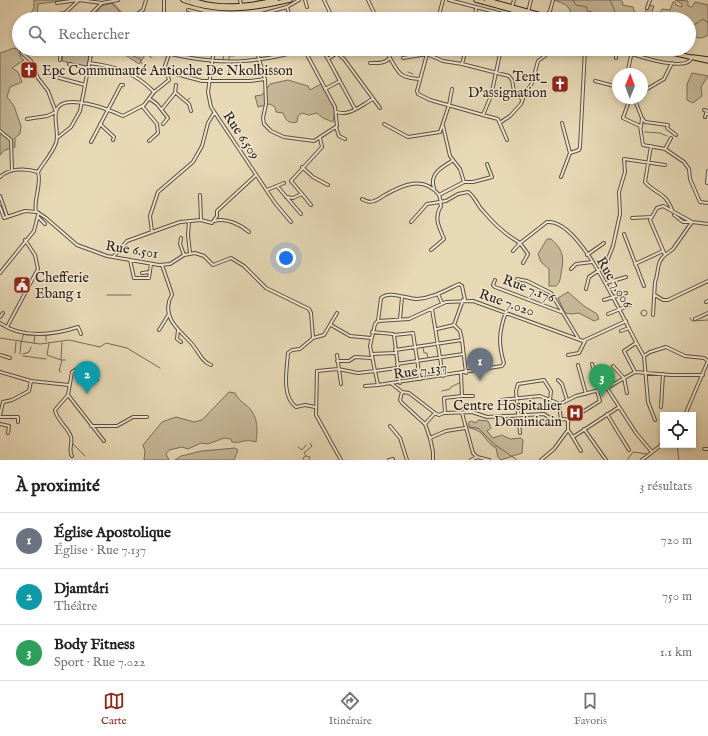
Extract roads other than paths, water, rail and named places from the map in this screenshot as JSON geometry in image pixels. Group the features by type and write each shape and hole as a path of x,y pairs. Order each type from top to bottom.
{"main road":[{"path":"183,0 208,7 230,10 290,0"},
{"path":"192,0 215,6 246,6 276,0"},
{"path":"476,0 522,12"},
{"path":"490,0 528,12"},
{"path":"680,56 691,59 708,60"},
{"path":"687,56 697,59"}],"street":[{"path":"57,3 79,0 102,3 118,0"},
{"path":"66,12 79,0"},
{"path":"141,12 143,10 146,0"},
{"path":"164,0 164,12"},
{"path":"240,0 241,6"},
{"path":"246,0 246,6"},
{"path":"270,12 287,7 299,0"},
{"path":"305,0 307,7"},
{"path":"324,0 330,12"},
{"path":"368,0 374,12"},
{"path":"439,12 443,0"},
{"path":"449,0 490,12"},
{"path":"512,7 514,0"},
{"path":"528,12 531,0"},
{"path":"549,12 553,0"},
{"path":"646,8 650,0"},
{"path":"93,12 102,3"},
{"path":"287,7 288,12"},
{"path":"476,12 477,8"},
{"path":"188,10 196,12"},
{"path":"0,273 25,240 34,231 38,215 36,204 40,181 38,172 56,144 57,138 56,112 48,91 38,78 31,61 25,56"},
{"path":"60,56 60,60"},
{"path":"57,138 70,127 82,103 91,56"},
{"path":"26,119 47,116 56,112 64,102 82,103 123,116 142,106 150,99 154,92 168,80 165,71 165,62 168,56"},
{"path":"180,56 212,62 240,63 276,56"},
{"name":"Rue 6.509","path":"213,56 209,81 209,99 214,113 291,222"},
{"path":"259,56 265,78 264,124 270,130 284,137 314,141 336,127"},
{"path":"308,56 337,112 336,127 339,136 345,139"},
{"path":"326,56 355,109"},
{"path":"328,59 335,56"},
{"path":"341,56 374,98 380,108"},
{"path":"403,58 415,56"},
{"path":"426,56 420,79 418,94 449,105 495,117 501,122 507,140"},
{"path":"432,56 443,61 462,64 511,78 514,91 522,99"},
{"path":"462,64 464,56"},
{"path":"483,115 491,96 499,56"},
{"path":"501,122 519,106 531,86 538,61 545,56"},
{"path":"570,154 579,150 580,147 585,56"},
{"path":"628,68 631,56"},
{"path":"636,56 683,64 689,62 691,59"},
{"path":"370,62 382,63 390,58 400,75 408,78 420,79"},
{"path":"648,89 660,82 667,75 672,63"},
{"path":"69,64 88,68"},
{"path":"89,64 115,68 132,74 142,80 154,92"},
{"path":"165,71 196,80 209,81 250,81 265,78"},
{"path":"56,77 85,85"},
{"path":"325,89 340,81"},
{"path":"595,81 612,85"},
{"path":"91,142 121,85 123,85"},
{"path":"162,109 175,93 176,85"},
{"path":"384,124 408,137 440,132 449,105 452,89"},
{"path":"175,93 189,104 191,111"},
{"path":"337,112 342,113 355,109 374,98"},
{"path":"150,99 162,109 168,118 163,124"},
{"path":"628,104 623,118 641,128"},
{"path":"637,104 645,122 668,125 667,128 676,134"},
{"path":"142,106 157,124 158,133 149,141"},
{"path":"706,115 707,110"},
{"path":"152,232 150,216 158,192 193,162 200,150 208,123 214,113"},
{"path":"642,118 642,144 644,146 665,149 687,166 691,182 700,202 708,203"},
{"path":"561,177 570,154 562,123"},
{"path":"100,124 114,137 113,140"},
{"path":"443,126 452,161 460,169 464,182"},
{"path":"0,130 11,140 12,170"},
{"path":"311,205 291,181 322,146 320,139 321,137"},
{"path":"665,149 671,138"},
{"path":"650,146 645,182 670,202 672,210"},
{"path":"586,289 589,277 607,263 615,242 620,214 619,192 625,172 625,158 665,165"},
{"path":"431,250 444,239 438,229 439,211 442,206 434,189 433,179 438,170 452,161"},
{"path":"438,195 464,182 473,182 492,177 487,164"},
{"path":"302,167 313,177 328,185"},
{"path":"0,177 7,171 12,170 38,172"},
{"path":"707,183 708,171"},
{"path":"213,222 217,216 217,211 257,175"},
{"path":"362,199 370,202 376,201 405,184 415,182 434,189"},
{"path":"267,190 284,183"},
{"path":"277,186 301,214"},
{"path":"411,222 424,205 440,202 463,193 470,194 482,212 502,232 520,243 528,254 523,263"},
{"path":"286,197 293,198 302,194"},
{"path":"200,195 201,220"},
{"path":"0,196 7,216"},
{"path":"665,255 650,220 660,206 672,210 692,222"},
{"path":"0,207 3,218 25,211 38,215 46,224"},
{"name":"Rue 6.501","path":"38,215 46,218 76,246 112,257 162,265 170,264 190,253"},
{"path":"674,215 683,222 708,224"},
{"path":"632,218 651,217"},
{"path":"112,257 127,241 180,222 201,220 210,223 217,220 241,225 249,232"},
{"path":"189,221 188,235 190,253 202,255 213,264 231,258 244,266 266,288 309,309 311,313 314,338"},
{"name":"Rue 7.006","path":"520,243 547,222 552,222 565,228 588,255 598,270 644,356"},
{"path":"653,315 659,261 673,248 692,222"},
{"path":"624,234 644,286"},
{"path":"181,238 180,244 184,255"},
{"path":"7,327 38,269 35,255 25,240"},
{"path":"513,251 520,243"},
{"path":"588,255 604,243"},
{"path":"635,264 663,251"},
{"path":"130,260 134,278 149,279 151,264"},
{"path":"571,269 576,264 592,262"},
{"path":"162,265 172,294 169,301 169,313 171,320 202,358 211,365"},
{"path":"142,273 150,272"},
{"path":"606,283 626,277"},
{"path":"517,279 527,280 549,291 578,339"},
{"name":"Rue 7.176","path":"495,280 493,285 495,287 562,312"},
{"path":"655,295 663,300 668,300 708,281"},
{"path":"341,460 316,415 316,372 338,369 358,373 374,371 371,354 371,338 374,324 378,321 381,297 393,295 417,299 438,294 461,284 464,300 454,325"},
{"path":"604,300 626,293"},
{"path":"438,294 442,303"},
{"path":"400,319 402,297"},
{"name":"Rue 7.020","path":"378,321 415,317 442,303 464,300 480,302 585,341"},
{"path":"608,314 630,305"},
{"path":"432,309 443,376"},
{"name":"Rue 7.137","path":"365,386 400,383 461,374 504,365 499,346 501,326 506,312"},
{"path":"0,317 3,313"},
{"path":"159,330 169,313"},
{"path":"315,408 305,405 294,406 287,394 289,351 300,349 314,338 324,335 337,313"},
{"path":"695,319 708,313"},
{"path":"568,355 579,353 585,341 626,321"},
{"path":"0,323 7,327 44,335 78,327 81,334"},
{"path":"331,325 350,336 371,338"},
{"path":"436,329 454,325"},
{"path":"454,325 460,331 466,373"},
{"path":"621,331 629,328"},
{"path":"178,330 177,339 181,342"},
{"path":"372,332 394,334 412,333 416,347 420,379"},
{"path":"394,334 395,353 400,383"},
{"path":"395,350 462,340"},
{"path":"635,372 624,351 636,343"},
{"path":"655,420 648,402 644,372 644,356 650,352 666,347 683,355 704,358 708,361 686,412"},
{"path":"371,354 395,353"},
{"path":"397,364 463,354"},
{"path":"0,355 10,358"},
{"path":"337,355 341,384"},
{"path":"337,361 346,362 355,357 372,358"},
{"path":"592,364 600,390"},
{"path":"578,365 586,394"},
{"path":"72,456 69,450 72,441 71,436 62,426 55,410 68,395 72,372 82,366 97,380"},
{"path":"613,366 624,378 627,393"},
{"name":"Rue 7.137","path":"378,385 374,371 397,368"},
{"path":"0,372 31,381 69,385"},
{"path":"559,404 567,400 607,388 635,372 703,375"},
{"path":"461,374 462,396"},
{"path":"661,408 662,374"},
{"path":"520,434 516,389 520,383 544,380 551,391 550,400"},
{"path":"558,380 562,384 567,400"},
{"path":"8,433 9,426 0,423 3,402 29,391 31,381"},
{"path":"392,384 402,392 409,393 435,413 439,414 444,412 475,413 487,417 544,414 551,420 568,421 600,402 596,391"},
{"path":"607,388 636,433 652,452"},
{"path":"402,392 400,400 402,403 425,424 433,448 433,460"},
{"path":"68,395 104,442"},
{"path":"444,412 444,398 473,396"},
{"path":"501,400 540,396 559,404"},
{"path":"559,404 561,420"},
{"path":"572,436 619,407"},
{"path":"425,424 435,413"},
{"path":"462,413 471,449 477,457 488,460"},
{"path":"607,414 629,450"},
{"path":"0,416 18,417 18,422"},
{"path":"91,426 117,426 133,417 147,417"},
{"path":"568,421 568,430 581,451"},
{"path":"390,426 400,438 407,460"},
{"path":"430,438 446,431 465,428"},
{"path":"584,429 606,460"},
{"path":"541,460 554,449 568,430"},
{"path":"642,460 660,446"},
{"path":"704,448 708,449"},
{"path":"471,460 477,457"},
{"path":"389,460 393,459"}],"waterway":[{"path":"108,0 120,12"},
{"path":"573,0 576,5 587,7 587,11 592,12"},
{"path":"610,0 615,12"},
{"path":"696,24 703,19 708,23"},
{"path":"133,56 140,59 142,64"},
{"path":"223,56 223,61"},
{"path":"229,61 229,56 234,56"},
{"path":"337,72 340,78"},
{"path":"408,72 413,74"},
{"path":"185,102 190,98"},
{"path":"645,132 660,133 667,136"},
{"path":"107,295 131,295"},
{"path":"644,310 647,313 644,316 641,313 644,310"},
{"path":"690,318 692,321 708,320"},
{"path":"21,342 25,331"},
{"path":"34,343 35,334"},
{"path":"46,335 46,341"},
{"path":"0,338 40,344 69,340 100,347 106,343 127,348 160,368"},
{"path":"15,353 16,342"},
{"path":"20,354 21,342"},
{"path":"49,343 47,355 61,360 62,342"},
{"path":"23,354 29,352 31,347"},
{"path":"423,347 424,353 427,353 428,358"},
{"path":"23,356 46,359"},
{"path":"61,372 59,371 62,360 65,360"},
{"path":"442,391 450,389 461,382"},
{"path":"468,427 478,428 494,444 517,460"},
{"path":"70,441 85,456"},
{"path":"304,460 303,458 306,456 304,453 312,446 310,443"},
{"path":"298,447 302,450 306,445"},
{"path":"677,448 679,460"},
{"path":"627,460 633,452 647,454"},
{"path":"306,456 310,457 309,460"}],"place":[{"name":"Epc Communauté Antioche De Nkolbisson","path":"29,70"},
{"name":"Tent_ D'assignation","path":"560,84"},
{"name":"Chefferie Ebang 1","path":"22,285"},
{"name":"Église Apostolique","path":"480,381"},
{"name":"Djamtâri","path":"87,394"},
{"name":"Body Fitness","path":"602,397"},
{"name":"Centre Hospitalier Dominicain","path":"575,413"}]}
